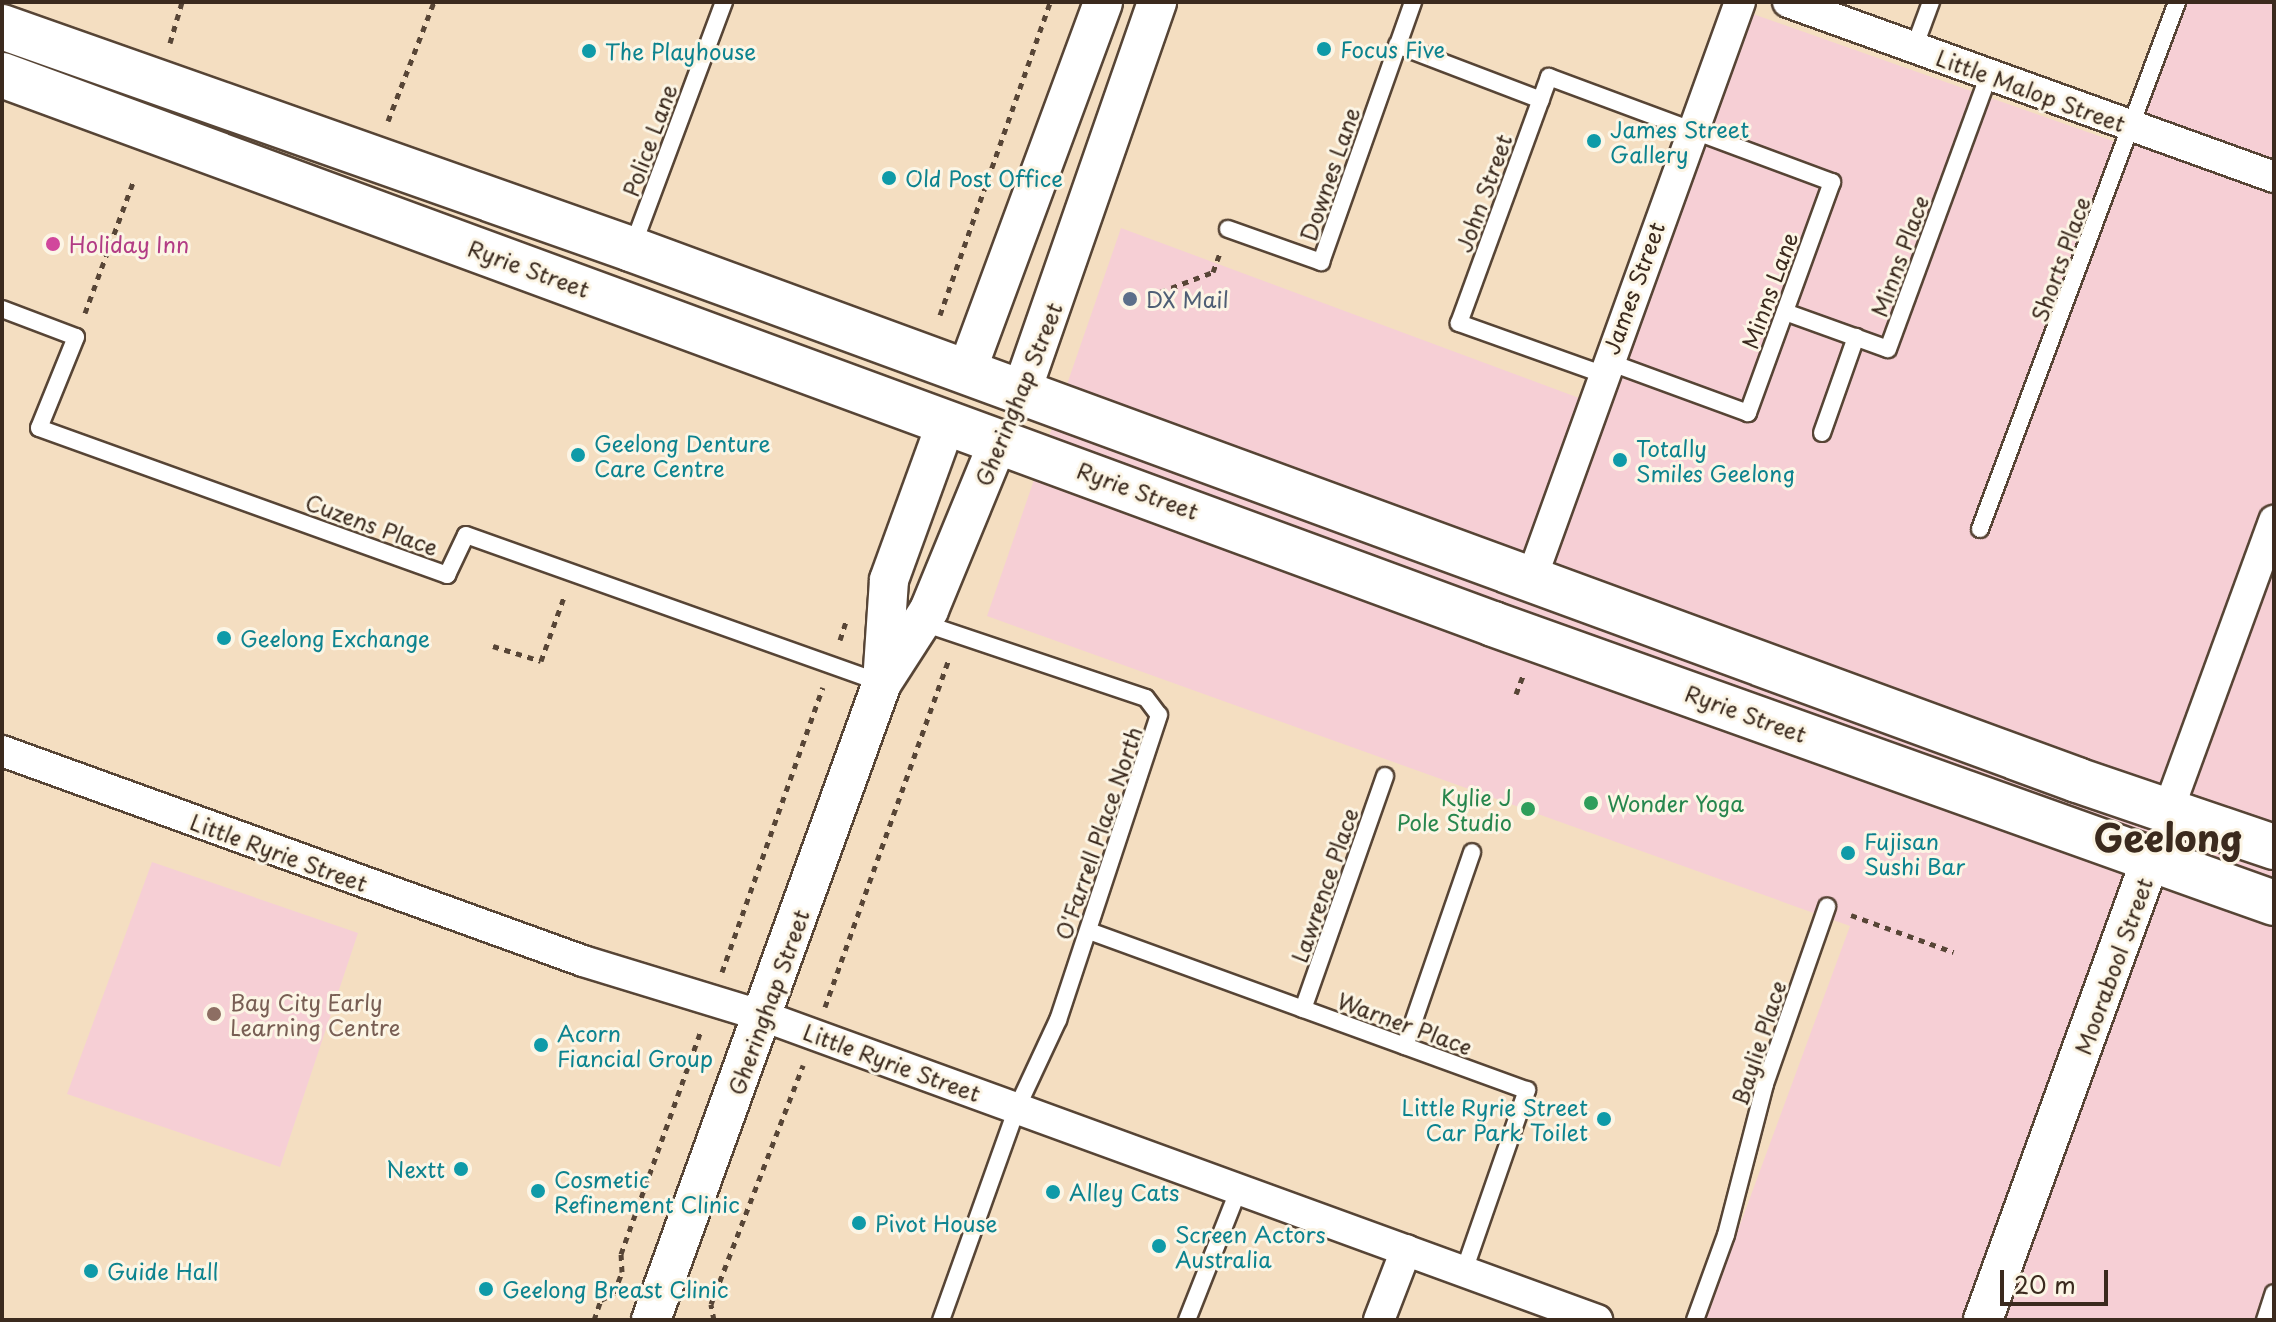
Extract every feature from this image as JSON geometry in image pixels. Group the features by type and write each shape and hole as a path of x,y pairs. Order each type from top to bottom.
{"main road":[{"path":"2,27 631,249 1532,577 2077,780 2169,808 2274,847"},
{"name":"Ryrie Street","path":"2,75 2274,903"},
{"name":"Gheringhap Street","path":"947,421 966,373"},
{"name":"Gheringhap Street","path":"999,440 1021,393"},
{"name":"Moorabool Street","path":"2151,859 2169,808"}],"street":[{"name":"Gheringhap Street","path":"966,373 1103,2"},
{"name":"Gheringhap Street","path":"1021,393 1157,2"},
{"name":"James Street","path":"1532,577 1604,368 1740,2"},
{"name":"Little Malop Street","path":"1795,3 2274,177"},
{"name":"Gheringhap Street","path":"882,683 884,610 894,563 947,421"},
{"name":"Gheringhap Street","path":"651,1320 882,683 923,622 999,440"},
{"name":"Moorabool Street","path":"2169,808 2274,521"},
{"name":"Little Ryrie Street","path":"2,751 583,961 763,1016 1597,1320"},
{"name":"Moorabool Street","path":"1983,1320 2151,859"},
{"path":"1379,1320 1406,1250"}],"lane":[{"name":"Police Lane","path":"631,249 724,2"},
{"name":"Downes Lane","path":"1228,229 1321,262 1413,2"},
{"path":"1914,48 1931,2"},
{"name":"Shorts Place","path":"1980,529 2177,2"},
{"path":"1397,45 1541,100 1549,77 1691,130"},
{"name":"Minns Place","path":"1785,312 1888,349 1989,75"},
{"name":"John Street","path":"1541,100 1459,323 1604,368"},
{"name":"Minns Lane","path":"1604,368 1748,413 1785,312 1832,182 1691,130"},
{"path":"2,309 76,337"},
{"name":"Cuzens Place","path":"76,337 39,428 447,575 466,535 882,683"},
{"path":"1822,433 1856,337"},
{"name":"O'Farrell Place North","path":"884,610 1146,698 1158,708 1156,732 1058,1020 1017,1108 941,1320"},
{"name":"Lawrence Place","path":"1303,1009 1385,776"},
{"path":"1405,1046 1472,852"},
{"name":"Baylie Place","path":"1695,1320 1726,1235 1765,1084 1827,907"},
{"name":"Warner Place","path":"1089,931 1527,1090 1464,1271"},
{"path":"1187,1320 1238,1191"},
{"path":"2265,1320 2274,1293"}],"path":[{"path":"376,159 434,2"},
{"path":"940,315 1050,2"},
{"path":"76,337 134,180"},
{"path":"1160,292 1213,272 1228,229"},
{"path":"493,646 541,661 572,573"},
{"path":"1827,907 1953,952"}],"shaded area":[{"path":"2186,2 2274,2 2274,1313 2271,1320 1705,1320 1850,926 987,616 1121,228 1598,405 1750,13 2130,147"},
{"name":"Bay City Early Learning Centre","path":"152,862 358,933 280,1167 67,1094"}],"place":[{"name":"Focus Five","path":"1324,49"},
{"name":"The Playhouse","path":"589,51"},
{"name":"James Street Gallery","path":"1594,141"},
{"name":"Old Post Office","path":"889,178"},
{"name":"Holiday Inn","path":"53,244"},
{"name":"DX Mail","path":"1130,299"},
{"name":"Geelong Denture Care Centre","path":"578,455"},
{"name":"Totally Smiles Geelong","path":"1620,460"},
{"name":"Geelong Exchange","path":"224,638"},
{"name":"Wonder Yoga","path":"1591,803"},
{"name":"Kylie J Pole Studio","path":"1528,809"},
{"name":"Fujisan Sushi Bar","path":"1848,853"},
{"name":"Bay City Early Learning Centre","path":"214,1014"},
{"name":"Acorn Fiancial Group","path":"541,1045"},
{"name":"Little Ryrie Street Car Park Toilet","path":"1604,1119"},
{"name":"Nextt","path":"461,1169"},
{"name":"Cosmetic Refinement Clinic","path":"538,1191"},
{"name":"Alley Cats","path":"1053,1192"},
{"name":"Pivot House","path":"859,1223"},
{"name":"Screen Actors Australia","path":"1159,1246"},
{"name":"Guide Hall","path":"91,1271"},
{"name":"Geelong Breast Clinic","path":"486,1289"}],"district":[{"name":"Geelong","path":"2168,837"}]}
